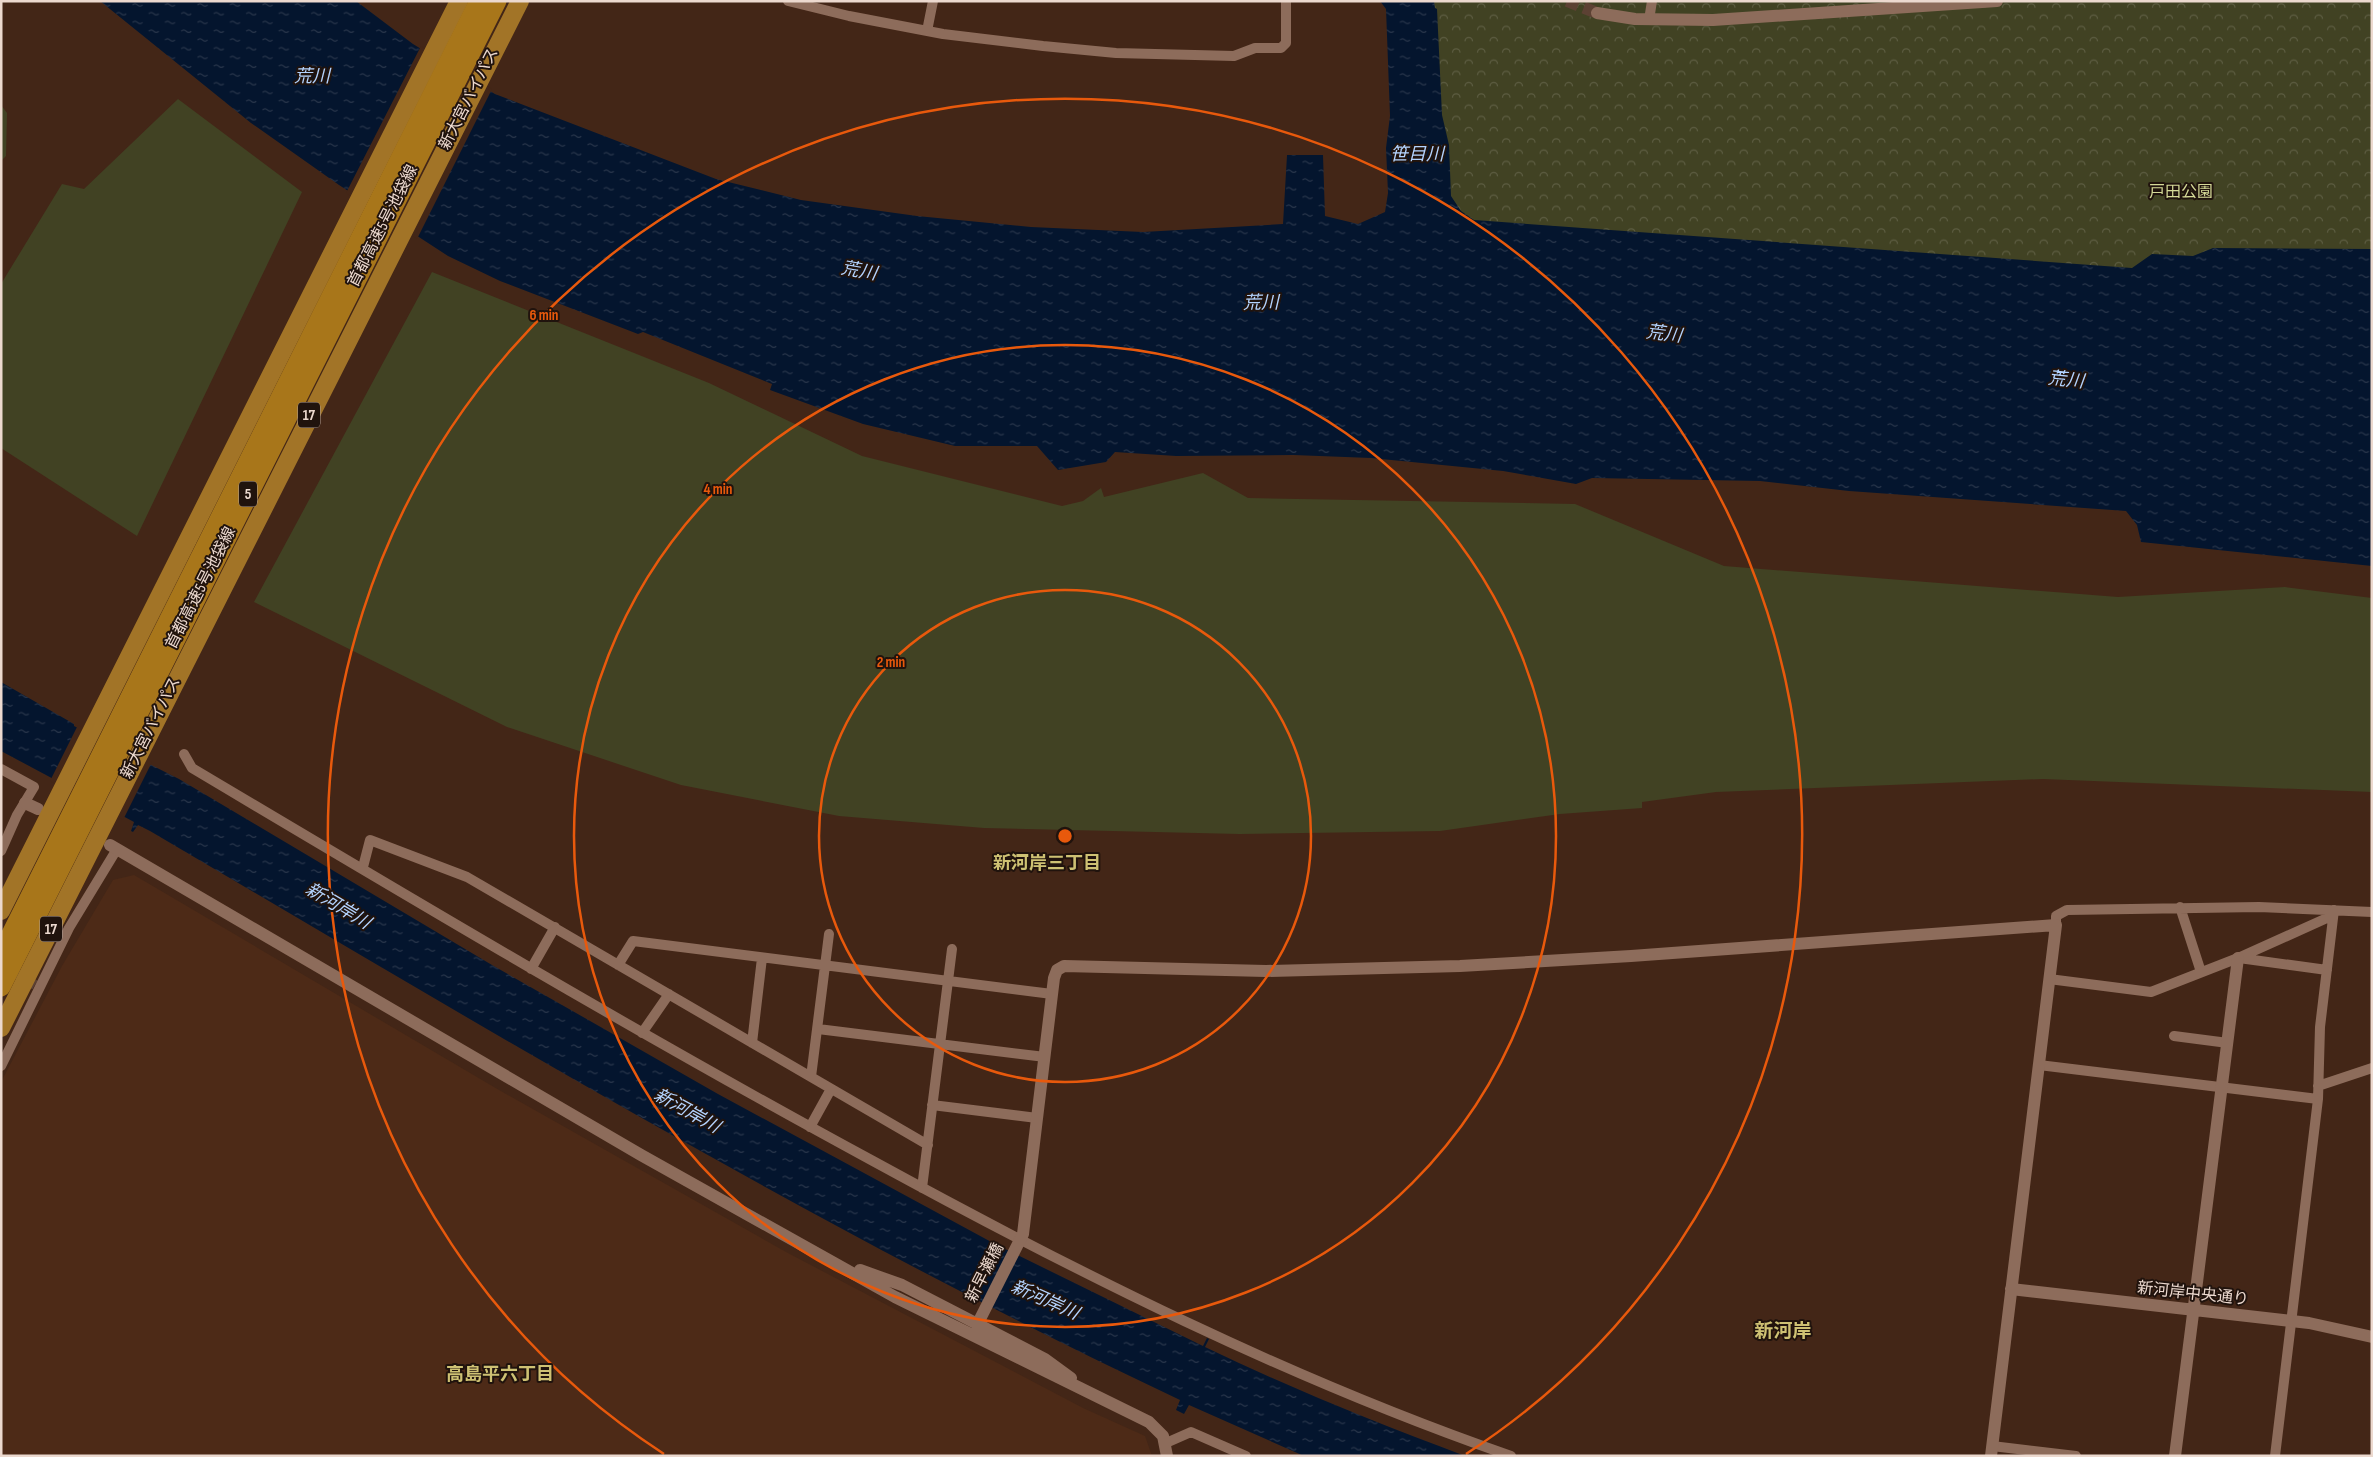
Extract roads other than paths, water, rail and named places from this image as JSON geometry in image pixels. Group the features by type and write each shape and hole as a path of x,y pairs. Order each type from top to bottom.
{"highway":[{"path":"1,911 459,1"},
{"name":"首都高速5号池袋線","path":"1,954 479,1"},
{"name":"首都高速5号池袋線","path":"1,987 496,1"},
{"name":"新大宮バイパス","path":"1,1028 520,1"}],"street":[{"path":"788,1 849,16 927,31 1116,53 1234,56 1255,48 1281,48 1286,43 1286,1"},
{"path":"927,31 933,1"},
{"path":"1648,20 1652,1"},
{"path":"1597,13 1648,20 1713,20 1997,1"},
{"path":"184,754 192,768 531,969 810,1127 1020,1241 1187,1322 1290,1369 1511,1456"},
{"path":"1,769 34,787 24,803 1,851"},
{"path":"24,803 38,809"},
{"path":"363,868 370,840 467,877 928,1145"},
{"path":"1,1066 38,986 113,847 641,1155 895,1297 1149,1422 1159,1431 1166,1443 1167,1456"},
{"path":"2180,907 2200,972"},
{"path":"2076,1456 1992,1451 2056,916 2067,910 2180,907 2372,912"},
{"path":"2049,979 2151,992 2238,958 2326,918 2334,910"},
{"path":"2275,1456 2318,1100 2320,1027 2334,910"},
{"name":"新早瀬橋","path":"978,1322 1020,1241 1052,994 1056,973 1067,965 1266,971 1460,966 1631,956 2056,925"},
{"path":"531,969 555,928"},
{"path":"811,1077 829,934"},
{"path":"618,965 633,941 1052,994"},
{"path":"922,1188 952,949"},
{"path":"752,1043 762,958"},
{"path":"2238,958 2327,970"},
{"path":"2175,1456 2195,1311 2238,958"},
{"path":"642,1033 669,994"},
{"path":"818,1029 1044,1057"},
{"path":"2174,1036 2228,1043"},
{"path":"2039,1065 2318,1100"},
{"path":"2318,1086 2372,1068"},
{"path":"810,1127 831,1089"},
{"path":"932,1106 1037,1118"},
{"path":"827,1258 902,1285 978,1322 1044,1358 1098,1398"},
{"name":"新河岸中央通り","path":"2011,1289 2195,1311 2292,1320 2372,1337"},
{"path":"1166,1443 1191,1432 1246,1456"}],"water":[{"path":"100,1 356,1 413,44 495,94 716,179 801,200 917,216 1031,227 1143,232 1283,224 1287,155 1323,155 1325,216 1358,224 1385,212 1388,193 1386,148 1390,116 1386,9 1380,1 1434,1 1435,8 1437,9 1442,115 1449,145 1451,196 1461,211 1474,220 2132,268 2152,254 2193,256 2213,248 2372,249 2372,566 2141,542 2137,525 2126,511 1849,491 1760,481 1592,478 1576,484 1503,471 1371,458 1293,455 1176,456 1115,452 1106,462 1058,470 1037,446 955,446 863,424 770,390 772,384 643,332 638,334 500,281 448,256 339,185 251,123"},
{"name":"新河岸川","path":"1,682 74,724 74,726 179,779 492,965 718,1094 995,1244 1203,1346 1207,1338 1209,1339 1205,1347 1269,1377 1366,1418 1465,1456 1304,1456 1189,1405 1184,1414 1176,1410 1180,1400 1048,1336 917,1269 787,1199 659,1128 150,831 138,825 133,832 131,831 134,822 1,751"}],"tunnel":[{"path":"1567,1 1597,13"},
{"path":"1,964 35,985"}],"district":[{"name":"新河岸三丁目","path":"1047,863"},
{"name":"新河岸","path":"1783,1331"},
{"name":"高島平六丁目","path":"500,1374"}],"water label":[{"name":"荒川","path":"312,76"},
{"name":"笹目川","path":"1417,154"},
{"name":"荒川","path":"859,271"},
{"name":"荒川","path":"1261,303"},
{"name":"荒川","path":"1664,334"},
{"name":"荒川","path":"2066,380"}],"park label":[{"name":"戸田公園","path":"2181,192"}]}
